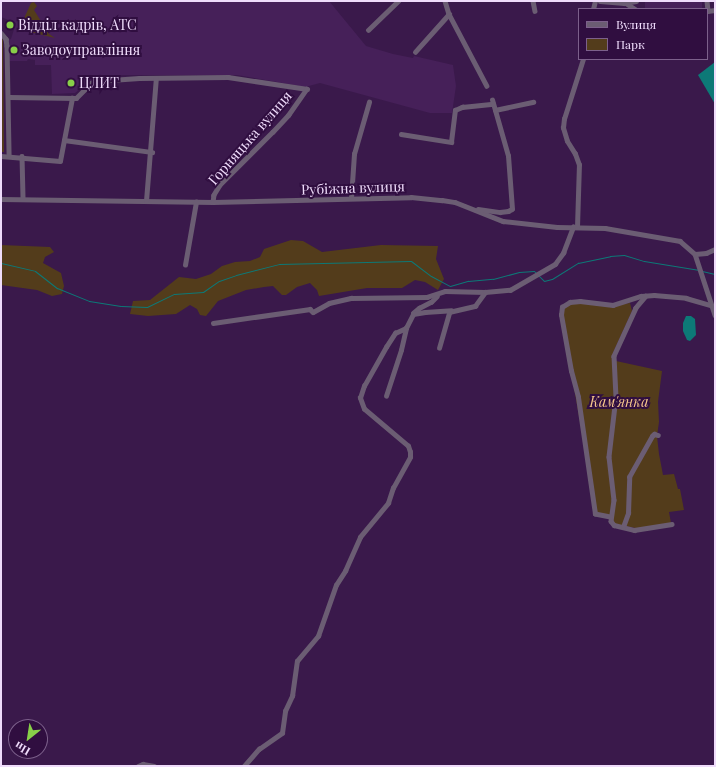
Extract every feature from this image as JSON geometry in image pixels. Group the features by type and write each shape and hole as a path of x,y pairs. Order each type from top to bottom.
{"street":[{"path":"368,30 398,1"},
{"path":"445,1 449,14 487,86"},
{"path":"534,1 535,12"},
{"path":"600,1 624,3 636,1"},
{"path":"624,3 633,8"},
{"path":"708,11 715,10"},
{"path":"415,52 449,14"},
{"path":"1,34 6,39 7,46 9,155"},
{"path":"213,323 310,309 314,312 330,303 351,298 428,297 445,291 485,292 510,290 538,275 559,260 575,227 579,165 575,154 567,141 563,128 564,119 583,60"},
{"name":"Горняцька вулиця","path":"156,78 228,77 307,89 273,132 220,185 214,195 213,202"},
{"path":"9,97 76,98 91,83 102,80 156,78 152,152 146,201"},
{"path":"1,156 22,156 60,161 72,98"},
{"path":"350,198 354,154 369,102"},
{"path":"401,134 451,142 455,110 462,107 492,102 508,156 512,209 500,212 472,209"},
{"path":"495,110 533,102"},
{"path":"64,140 152,152"},
{"path":"22,156 23,198"},
{"name":"Рубіжна вулиця","path":"1,199 23,198 213,202 411,197 455,202 504,221 605,228 670,238 680,241 695,254"},
{"path":"186,266 196,202"},
{"path":"715,249 706,253 695,254 715,315"},
{"path":"411,319 416,313 475,306 485,292"},
{"path":"386,396 401,350 406,328 413,313 431,302 438,294"},
{"path":"610,517 595,514 578,397 571,371 561,310 567,303 576,301 613,305 647,295 686,298 711,305"},
{"path":"647,295 636,308 614,356 616,397 609,457 614,500 610,517 614,525 630,530 672,524"},
{"path":"439,348 447,316 451,310"},
{"path":"244,766 259,749 282,733 285,711 292,696 296,663 318,636 336,585 345,571 360,537 388,503 393,488 410,457 408,446 364,409 360,398 364,386 381,354 395,333 406,328"},
{"path":"623,527 628,513 630,475 652,436 655,434 658,435"},
{"path":"138,766 143,764 154,766"}],"shaded area":[{"path":"1,1 329,1 366,46 393,54 413,58 414,56 453,65 456,86 452,113 430,113 320,83 305,87 237,75 99,75 75,93 52,94 51,65 35,65 35,60 28,59 27,61 8,61 8,40 11,39 16,23 1,17"},
{"path":"645,1 702,1 702,8 645,8"},
{"path":"715,62 715,104 698,75"},
{"path":"686,316 691,316 695,319 696,335 690,341 687,340 683,331 683,323"}],"green space":[{"path":"34,2 37,6 34,10 49,34 55,38 22,30 20,27 31,3"},
{"path":"1,37 3,40 4,152 1,152"},
{"path":"291,240 303,241 322,252 381,245 438,246 436,259 444,279 438,290 425,282 415,280 402,288 367,288 319,296 317,290 310,283 297,287 286,295 282,295 273,286 264,287 246,290 218,301 206,316 200,315 197,309 190,305 176,314 148,316 130,314 133,301 150,300 179,277 196,279 211,274 222,266 235,262 250,261 260,257 264,249"},
{"path":"1,245 50,247 54,252 45,257 43,263 61,273 64,286 62,294 52,296 37,290 1,285"},
{"name":"Кам'янка","path":"575,302 609,306 630,303 632,311 613,353 616,361 662,371 658,402 659,422 657,436 659,454 663,475 674,474 678,489 680,489 684,510 669,512 671,523 641,529 614,524 612,518 596,514 562,319 563,308"}],"waterway":[{"path":"538,275 544,281 552,279 578,263 610,256 624,255 644,261 699,270"},
{"path":"1,263 35,271 57,288 89,301 121,306 147,307 174,294 203,292 219,281 279,264 411,261 431,276 450,286 468,281 493,279 519,272 534,271 536,273"},
{"path":"702,271 715,274"}],"place":[{"name":"Відділ кадрів, АТС","path":"10,25"},
{"name":"Заводоуправління","path":"14,50"},
{"name":"ЦЛИТ","path":"71,83"}]}
